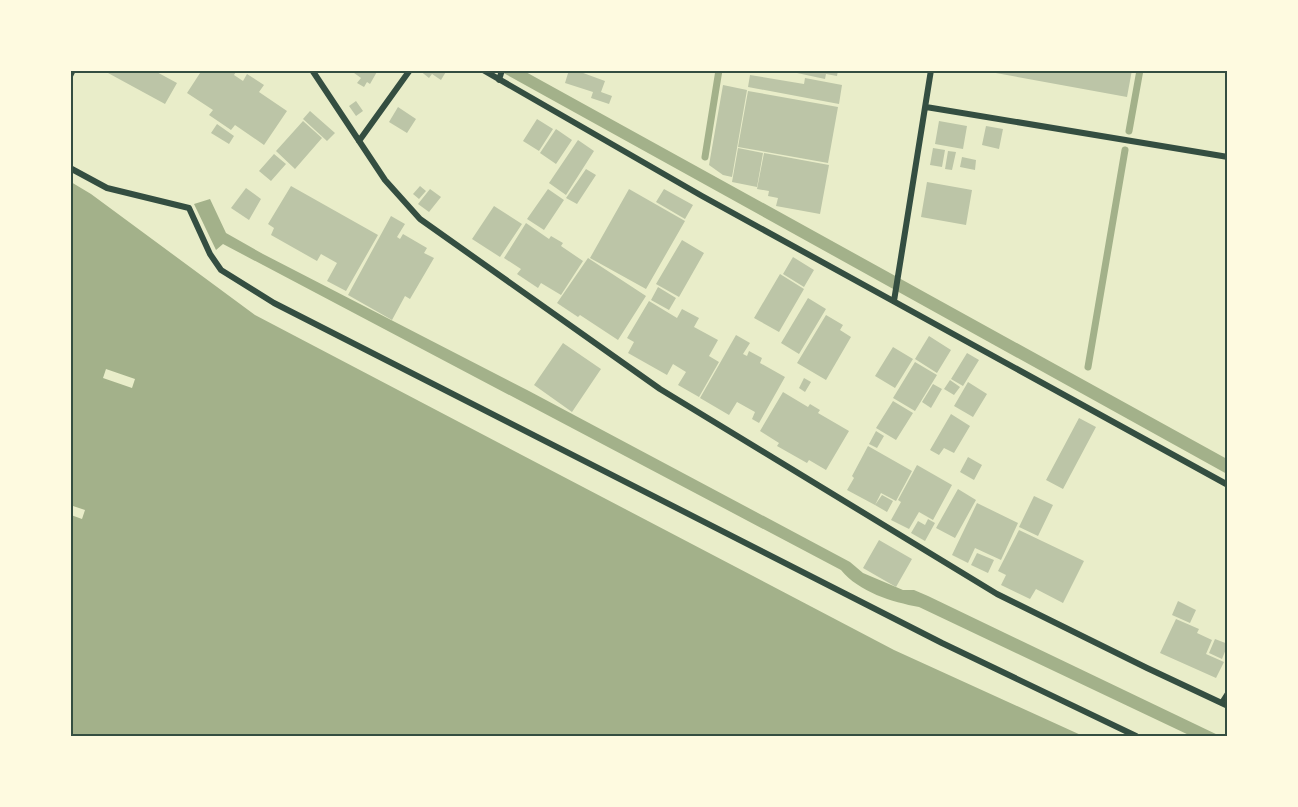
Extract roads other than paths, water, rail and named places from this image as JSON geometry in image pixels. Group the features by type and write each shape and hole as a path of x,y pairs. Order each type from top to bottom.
{"street":[{"path":"70,76 73,70"},
{"path":"312,70 385,180 420,219 660,389 997,594 1224,704"},
{"path":"359,141 410,70"},
{"path":"483,70 501,75 1227,485"},
{"path":"895,298 932,70"},
{"path":"926,107 1227,157"},
{"path":"70,168 107,188 189,208 210,254 221,270 274,303 942,643 1136,736"}],"lane":[{"path":"1224,704 1227,692"}],"waterway":[{"path":"705,157 719,70"},
{"path":"1129,131 1140,70"},
{"path":"1088,367 1125,150"}]}
